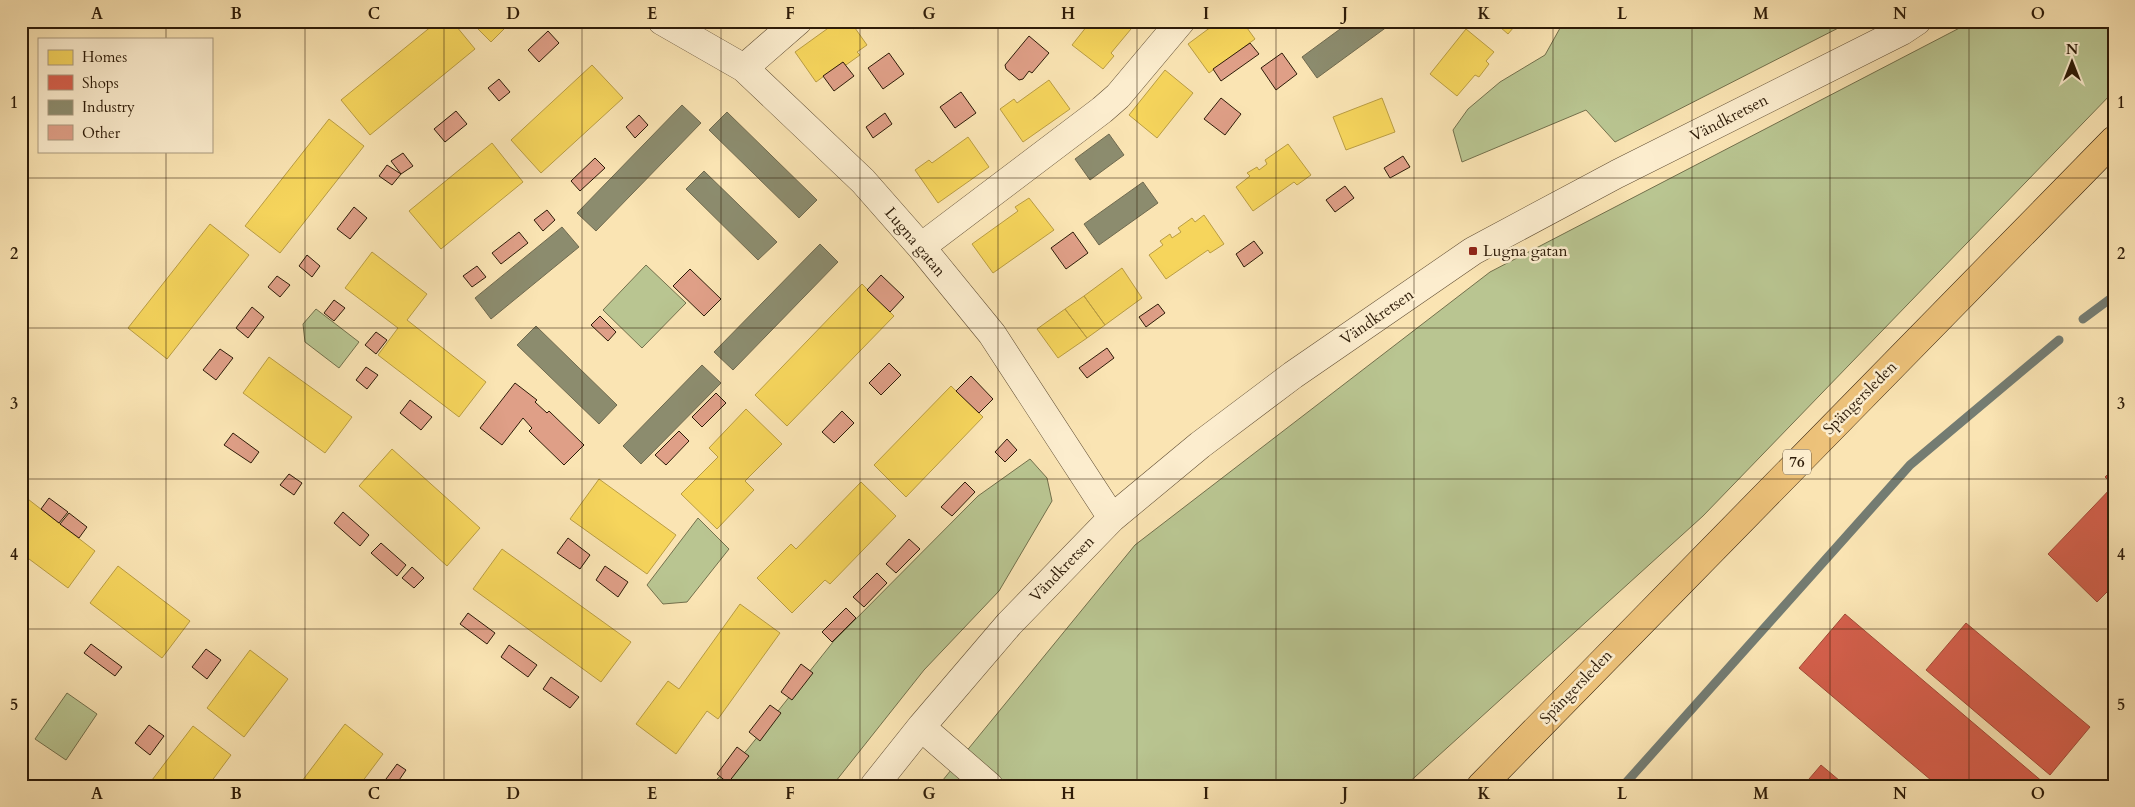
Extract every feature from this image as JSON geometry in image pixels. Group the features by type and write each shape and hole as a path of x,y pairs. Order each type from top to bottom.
{"main road":[{"name":"Spängersleden","path":"1482,786 2114,140"}],"street":[{"name":"Lugna gatan","path":"662,21 744,68 863,181 921,247 992,334 1112,518"},
{"path":"744,68 798,21"},
{"path":"921,247 1102,110 1118,96 1181,21"},
{"name":"Vändkretsen","path":"874,786 921,727 1009,624 1112,518 1200,445 1293,375 1473,251 1617,174 1894,35 1917,21"},
{"path":"921,727 990,786"}],"green space":[{"path":"1564,21 1852,21 1615,142 1586,110 1462,162 1453,130 1468,109 1500,82 1545,55"},
{"path":"1973,21 2114,21 2114,91 1703,516 1405,786 938,786 1135,545 1490,272"},
{"path":"646,265 686,303 642,348 603,310"},
{"path":"316,309 359,342 339,368 305,342 303,324"},
{"path":"1030,459 1047,478 1052,501 999,591 924,670 832,786 710,786 747,750 833,642 978,496"},
{"path":"698,518 729,549 687,602 663,604 647,585"},
{"path":"67,693 97,714 66,760 35,739"}],"building: Homes":[{"path":"438,21 452,21 475,49 370,135 341,100"},
{"path":"470,21 512,21 491,42"},
{"path":"838,21 850,21 867,45 857,52 860,55 846,65 843,62 816,82 795,52"},
{"path":"1091,21 1134,21 1136,23 1111,53 1114,56 1103,69 1072,45"},
{"path":"1219,21 1242,21 1255,39 1209,73 1188,44"},
{"path":"1493,21 1519,21 1508,34"},
{"path":"1466,29 1494,52 1486,61 1489,64 1479,77 1475,75 1457,96 1430,74"},
{"path":"592,65 623,98 541,173 511,140"},
{"path":"1165,70 1193,93 1157,138 1129,115"},
{"path":"1049,80 1070,109 1023,142 1000,109 1014,99 1017,103"},
{"path":"1382,98 1395,132 1346,150 1333,117"},
{"path":"329,119 364,146 280,253 245,226"},
{"path":"968,137 989,167 938,203 915,170 929,160 932,163"},
{"path":"492,143 523,182 441,249 409,211"},
{"path":"1288,144 1311,175 1297,185 1294,182 1253,211 1236,187 1250,176 1247,173 1257,167 1259,170 1267,164 1265,160"},
{"path":"1029,198 1054,230 993,273 972,244 1018,211 1015,207"},
{"path":"1204,215 1224,244 1210,253 1208,250 1166,279 1149,255 1163,245 1160,241 1170,234 1172,238 1181,232 1178,228 1192,218 1195,222"},
{"path":"210,224 249,255 167,359 128,328"},
{"path":"372,252 427,294 407,320 486,382 459,417 378,355 398,328 345,288"},
{"path":"1122,268 1142,298 1105,325 1084,296"},
{"path":"862,284 894,316 787,426 755,395"},
{"path":"1084,296 1105,325 1087,338 1065,309"},
{"path":"1065,309 1087,338 1058,358 1037,329"},
{"path":"269,357 352,417 325,453 243,393"},
{"path":"951,386 983,417 906,497 874,465"},
{"path":"746,409 782,444 745,481 754,490 717,529 681,494 718,457 709,448"},
{"path":"392,449 480,528 447,566 359,486"},
{"path":"599,479 676,535 647,574 570,519"},
{"path":"861,482 896,516 830,584 825,580 792,613 757,578 791,544 796,549"},
{"path":"24,496 95,551 68,588 21,553 21,500"},
{"path":"502,549 631,642 601,682 473,589"},
{"path":"118,566 190,621 162,658 90,603"},
{"path":"740,604 780,633 718,719 707,711 676,754 636,724 668,681 679,689"},
{"path":"250,650 288,679 244,737 207,708"},
{"path":"345,724 383,754 359,786 309,786 302,781"},
{"path":"193,726 231,755 208,786 151,786 149,784"}],"building: Shops":[{"path":"2114,468 2114,485 2105,477"},
{"path":"2114,485 2114,585 2097,602 2048,554"},
{"path":"1845,614 2044,783 2041,786 1938,786 1799,668"},
{"path":"1966,623 2090,727 2050,775 1926,670"},
{"path":"1821,765 1846,786 1803,786"}],"building: Industry":[{"path":"1351,21 1395,21 1317,78 1302,57"},
{"path":"682,105 701,123 596,231 577,213"},
{"path":"727,112 817,200 799,218 709,130"},
{"path":"1109,134 1124,155 1090,180 1075,159"},
{"path":"704,171 777,242 758,260 686,189"},
{"path":"1143,182 1158,203 1099,245 1084,224"},
{"path":"562,227 579,247 491,319 475,298"},
{"path":"820,244 838,262 733,370 714,352"},
{"path":"536,326 617,405 599,424 517,345"},
{"path":"702,365 721,383 641,464 623,446"}],"building: Other":[{"path":"905,21 920,21 914,29"},
{"path":"548,31 559,43 539,62 528,50"},
{"path":"1029,36 1049,53 1032,73 1029,71 1023,79 1019,80 1006,69 1005,65"},
{"path":"1250,43 1259,54 1221,81 1213,69"},
{"path":"889,53 904,74 883,89 868,68"},
{"path":"1282,53 1297,74 1276,90 1261,68"},
{"path":"843,62 854,76 834,91 823,76"},
{"path":"499,79 510,92 499,101 488,88"},
{"path":"961,92 976,113 955,128 940,107"},
{"path":"1221,98 1241,114 1225,135 1204,119"},
{"path":"456,111 467,124 445,142 434,129"},
{"path":"885,113 892,124 873,138 866,127"},
{"path":"639,115 648,125 635,138 626,127"},
{"path":"403,153 413,166 401,174 391,161"},
{"path":"1403,156 1410,167 1390,178 1384,168"},
{"path":"595,158 605,168 580,191 571,181"},
{"path":"387,165 401,174 392,185 379,176"},
{"path":"1345,186 1354,198 1335,212 1326,200"},
{"path":"354,207 367,218 350,239 337,229"},
{"path":"547,210 555,220 543,231 534,220"},
{"path":"519,232 528,243 501,264 492,253"},
{"path":"1073,232 1088,253 1066,269 1051,248"},
{"path":"1254,241 1263,253 1244,267 1236,254"},
{"path":"307,255 320,266 312,277 299,266"},
{"path":"477,266 486,277 472,287 463,276"},
{"path":"690,269 721,299 704,316 673,286"},
{"path":"881,275 904,297 890,312 867,290"},
{"path":"277,276 290,285 280,297 268,287"},
{"path":"334,300 345,308 334,321 324,313"},
{"path":"1158,304 1165,313 1146,327 1139,317"},
{"path":"252,307 264,317 248,338 236,328"},
{"path":"600,316 616,332 608,341 591,325"},
{"path":"376,332 387,340 376,354 365,345"},
{"path":"1107,348 1114,358 1087,378 1079,368"},
{"path":"220,349 233,358 216,380 203,370"},
{"path":"889,363 901,375 881,395 869,383"},
{"path":"366,367 378,375 367,389 356,380"},
{"path":"971,376 993,399 979,413 956,391"},
{"path":"515,383 537,400 535,402 547,413 549,411 584,445 564,465 529,431 532,428 523,418 502,445 480,428"},
{"path":"716,393 726,403 702,427 692,417"},
{"path":"410,400 432,417 421,430 400,413"},
{"path":"842,411 854,423 834,443 822,432"},
{"path":"679,431 689,441 666,465 655,455"},
{"path":"233,433 259,452 251,463 224,445"},
{"path":"1007,439 1017,450 1005,462 995,452"},
{"path":"289,474 302,483 294,495 280,485"},
{"path":"965,482 975,492 952,516 941,507"},
{"path":"49,498 68,512 59,523 41,509"},
{"path":"343,512 369,535 360,546 334,523"},
{"path":"69,513 87,527 79,538 60,524"},
{"path":"568,538 590,555 580,569 557,553"},
{"path":"909,539 920,549 896,573 886,564"},
{"path":"381,543 406,565 397,576 371,553"},
{"path":"605,566 628,582 618,597 596,580"},
{"path":"412,567 424,578 414,588 402,578"},
{"path":"877,573 887,583 864,607 853,597"},
{"path":"846,608 856,618 832,642 822,632"},
{"path":"468,613 495,633 487,644 460,624"},
{"path":"91,644 122,667 115,676 84,653"},
{"path":"509,645 537,665 528,677 501,657"},
{"path":"206,649 221,660 207,679 192,667"},
{"path":"801,664 813,673 792,700 781,692"},
{"path":"551,677 579,697 570,708 543,689"},
{"path":"770,705 781,713 760,741 749,732"},
{"path":"149,725 164,736 150,755 135,743"},
{"path":"737,747 749,756 728,783 717,774"},
{"path":"397,764 406,770 395,786 386,779"}],"waterway":[{"path":"2083,319 2114,296"},
{"path":"1623,786 1910,465 2059,340"}],"place":[{"name":"Lugna gatan","path":"1473,251"}]}
